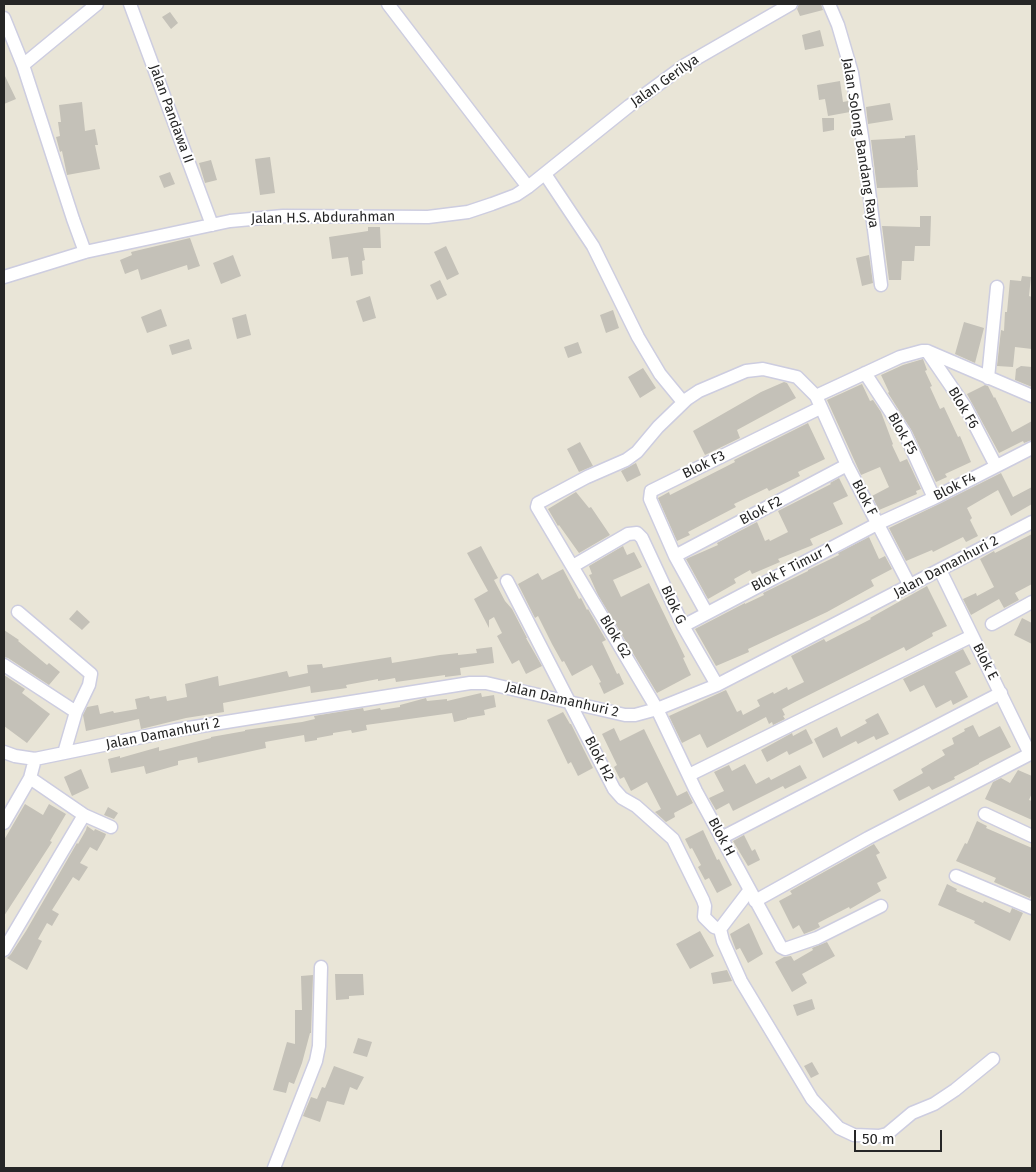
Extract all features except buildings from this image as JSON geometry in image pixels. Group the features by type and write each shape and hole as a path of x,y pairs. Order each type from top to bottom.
{"street":[{"path":"23,65 97,4"},
{"name":"Jalan Pandawa II","path":"130,4 212,225"},
{"path":"388,4 528,187"},
{"name":"Jalan Gerilya","path":"546,173 629,106 685,65 791,4"},
{"name":"Jalan Solong Bandang Raya","path":"829,4 838,24 852,73 881,285"},
{"path":"4,18 23,65 85,252"},
{"path":"546,173 593,246 638,337 660,374 683,402"},
{"name":"Jalan H.S. Abdurahman","path":"4,277 85,252 212,225 257,218 283,216 428,218 468,212 516,195 546,173"},
{"path":"988,378 998,287"},
{"path":"818,402 865,373 910,353 927,351 1032,396"},
{"name":"Blok F6","path":"927,351 966,408 996,466"},
{"name":"Blok F","path":"683,402 699,392 754,369 763,368 797,377 818,402 847,465 910,586"},
{"name":"Blok F5","path":"865,373 905,434 934,498"},
{"name":"Blok G2","path":"657,709 573,566 538,512 537,507 538,503 632,456 683,402"},
{"name":"Blok F3","path":"675,556 650,499 651,491 818,402"},
{"name":"Blok F4","path":"877,524 934,498 1032,448"},
{"name":"Blok F2","path":"675,556 847,465"},
{"name":"Jalan Damanhuri 2","path":"35,759 176,730 470,683 486,683 625,715 657,709 717,685 1032,522"},
{"name":"Blok F Timur 1","path":"683,626 706,612 877,524"},
{"name":"Blok G","path":"573,566 628,534 637,533 642,538 683,626 717,685"},
{"path":"675,556 706,612"},
{"name":"Blok E","path":"940,570 1031,755"},
{"name":"Blok H2","path":"507,581 614,789 622,798 636,806 673,839 703,900 705,906 704,917 714,927 720,929"},
{"path":"992,624 1030,606"},
{"path":"18,612 91,674 89,685 58,754"},
{"path":"688,775 972,636"},
{"path":"4,665 76,712"},
{"path":"720,838 1001,693"},
{"name":"Blok H","path":"657,709 720,838 781,947 785,949 798,945 832,931 881,906"},
{"path":"4,752 14,756 35,759 30,778 4,823"},
{"path":"993,1059 955,1090 934,1104 912,1113 887,1134 873,1136 854,1134 842,1130 812,1099 741,981 720,929 752,896 1031,755"},
{"path":"30,778 84,815 111,827"},
{"path":"985,814 1032,836"},
{"path":"4,949 84,815"},
{"path":"956,876 1032,908"},
{"path":"274,1168 316,1061 319,1046 321,967"}]}
